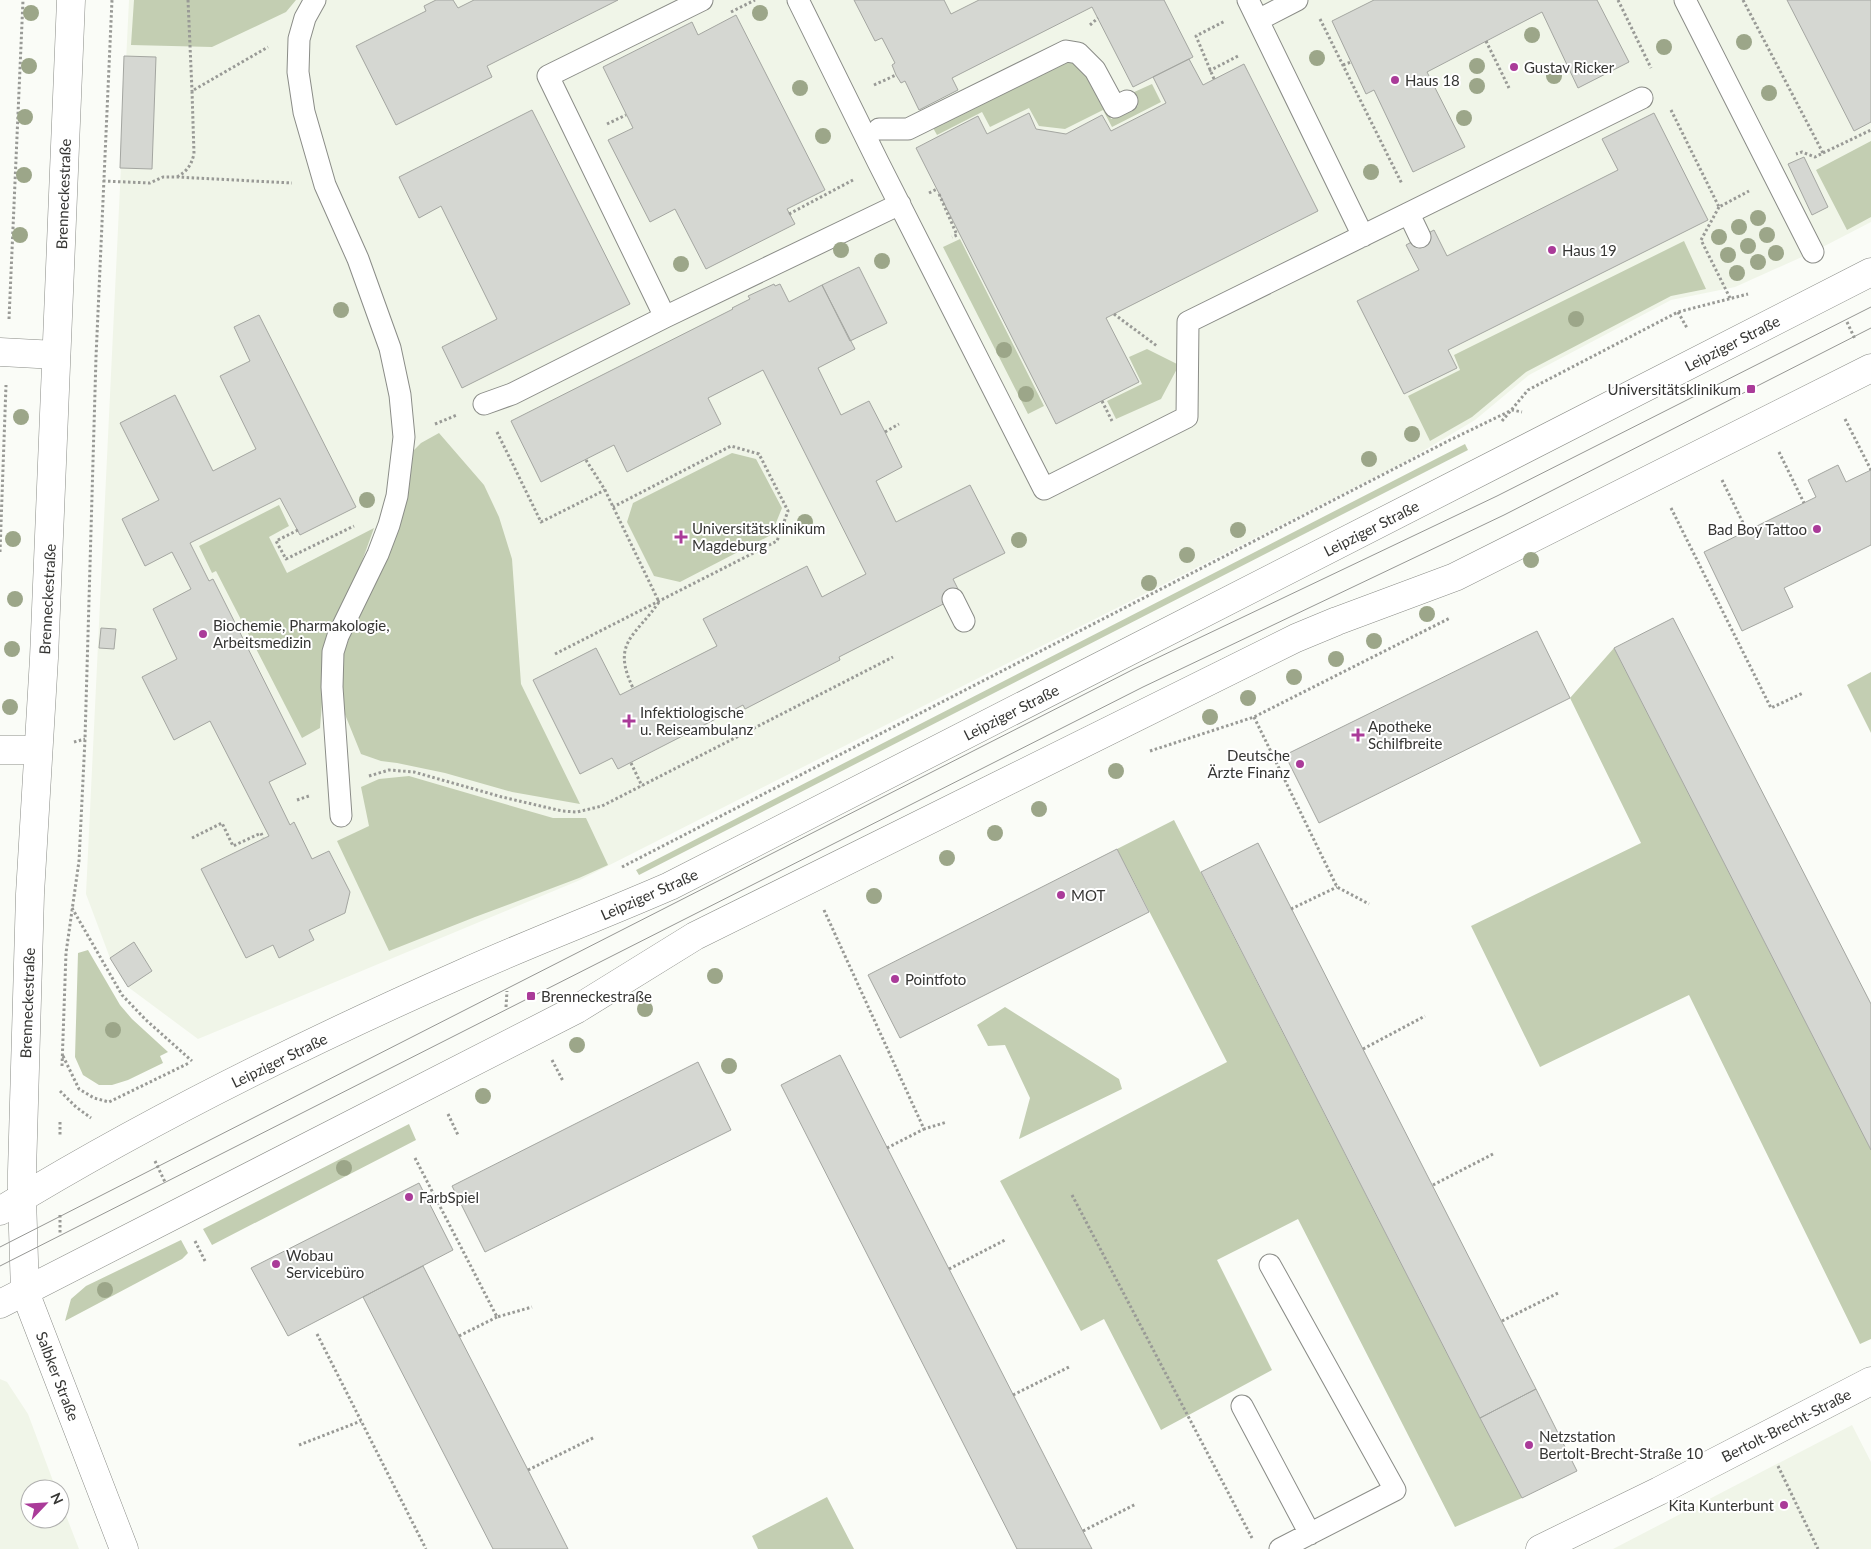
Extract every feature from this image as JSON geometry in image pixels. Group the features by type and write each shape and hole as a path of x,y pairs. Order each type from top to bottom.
{"main road":[{"name":"Brenneckestraße","path":"11,1204 45,649 71,0"},
{"name":"Leipziger Straße","path":"11,1204 140,1131 267,1065 463,973 670,886 1871,272"},
{"path":"4,352 56,355"},
{"path":"0,1304 577,1009 695,936 1296,638 1455,577 1871,368"},
{"path":"0,750 38,750"},
{"name":"Salbker Straße","path":"11,1204 25,1292 124,1549"},
{"name":"Bertolt-Brecht-Straße","path":"1540,1549 1764,1437 1869,1387"}],"lane":[{"path":"316,0 301,28 297,52 300,91 309,133 325,185 358,258 390,348 396,374 404,437 398,496 378,554 345,620 333,652 332,687 341,816"},
{"path":"665,317 548,76 702,0"},
{"path":"798,0 1044,489 1187,416 1188,322 1642,98"},
{"path":"1248,0 1363,236"},
{"path":"1258,20 1297,0"},
{"path":"1684,0 1813,252"},
{"path":"879,129 908,129 1066,52 1078,53 1095,70 1115,107 1127,101"},
{"path":"484,404 512,394 665,317 900,204"},
{"path":"1409,214 1420,237"},
{"path":"954,599 964,621"},
{"path":"1270,1265 1395,1490 1280,1549"},
{"path":"1242,1406 1310,1534"}],"path":[{"path":"0,552 4,352 23,0"},
{"path":"109,1102 94,1098 79,1089 62,1056 66,953 80,844 86,739 103,181 112,0"},
{"path":"177,177 186,172 192,164 194,154 188,0"},
{"path":"740,8 755,0"},
{"path":"1618,0 1654,75"},
{"path":"1743,0 1823,153"},
{"path":"1317,12 1406,192"},
{"path":"1089,25 1098,18"},
{"path":"1214,79 1209,71 1196,36 1228,20"},
{"path":"192,90 301,28"},
{"path":"1486,41 1509,88"},
{"path":"1209,71 1245,53"},
{"path":"1343,65 1351,62"},
{"path":"870,87 896,74"},
{"path":"1669,105 1719,207"},
{"path":"615,120 626,115"},
{"path":"1730,298 1702,240 1719,207 1775,178 1782,161 1802,152 1815,158 1871,130"},
{"path":"103,181 150,183 163,177 177,177 325,185"},
{"path":"789,214 860,177"},
{"path":"939,194 957,235"},
{"path":"615,870 1512,410 1528,390 1678,312 1751,294"},
{"path":"1678,312 1687,329"},
{"path":"1114,314 1188,368"},
{"path":"1102,401 1113,424"},
{"path":"484,404 541,522 605,490"},
{"path":"1512,410 1527,413"},
{"path":"429,426 460,414"},
{"path":"1844,416 1871,470"},
{"path":"885,432 899,424"},
{"path":"555,654 777,541 788,511 759,454 731,446 613,508"},
{"path":"1778,449 1804,503"},
{"path":"586,460 605,490 660,602"},
{"path":"1721,477 1747,531"},
{"path":"1668,503 1771,708 1803,693"},
{"path":"298,530 276,541 286,559 393,508"},
{"path":"633,688 625,671 625,650 629,639 660,602"},
{"path":"339,786 373,774 399,770 423,774 502,797 562,811 577,812 602,806 893,657"},
{"path":"1254,717 1337,887 1369,904"},
{"path":"631,763 642,786"},
{"path":"192,838 222,823 233,846 261,833 263,838"},
{"path":"1292,909 1337,887"},
{"path":"71,908 122,995 146,1020 192,1061"},
{"path":"823,908 924,1129"},
{"path":"1363,1049 1425,1016"},
{"path":"60,1091 89,1117 96,1119"},
{"path":"124,1096 205,1261"},
{"path":"445,1106 458,1135"},
{"path":"887,1148 924,1129 947,1122"},
{"path":"1432,1185 1493,1154"},
{"path":"415,1158 497,1317"},
{"path":"1072,1195 1254,1540"},
{"path":"949,1269 1005,1240"},
{"path":"1502,1321 1560,1292"},
{"path":"459,1336 497,1317 532,1307"},
{"path":"317,1334 426,1549"},
{"path":"1013,1395 1069,1367"},
{"path":"299,1445 361,1421"},
{"path":"528,1470 595,1437"},
{"path":"1764,1437 1818,1549"},
{"path":"1083,1531 1136,1504"}],"shaded area":[{"name":"Universitätsklinikum Magdeburg","path":"129,0 1871,0 1871,222 1813,252 1735,287 1671,300 1529,375 1475,420 1403,463 580,880 198,1039 128,987 110,958 86,894"},
{"path":"0,1379 7,1382 28,1414 52,1479 20,1479 20,1529 70,1529 70,1526 79,1549 0,1549"},
{"name":"Kita Kunterbunt","path":"1852,1425 1871,1462 1871,1549 1613,1549"}],"green space":[{"path":"134,0 296,0 286,12 212,47 131,45"},
{"path":"1072,59 1088,71 1111,119 1138,106 1132,93 1152,84 1161,102 1112,127 1103,110 1065,129 1039,126 1029,108 990,127 982,112 937,135 932,126"},
{"path":"1871,141 1871,217 1847,230 1816,170"},
{"path":"960,239 1044,406 1028,414 943,247"},
{"path":"1684,241 1706,289 1671,296 1526,372 1472,417 1430,441 1408,396 1460,370 1454,355"},
{"path":"1147,349 1179,365 1161,399 1116,419 1107,401 1142,384 1129,357"},
{"path":"439,433 484,485 499,517 512,559 521,684 580,804 512,792 445,773 381,761 361,754 344,712 342,662 345,650 414,450 421,443"},
{"path":"1465,444 1468,450 639,875 636,870"},
{"path":"732,453 756,459 782,508 771,535 680,582 654,576 627,522 633,503"},
{"path":"279,505 289,526 269,537 287,573 374,528 352,589 323,690 320,728 302,738 216,571 212,573 199,546"},
{"path":"1614,648 1871,1150 1871,1339 1860,1344 1689,995 1540,1067 1471,926 1641,843 1570,698"},
{"path":"1871,672 1871,733 1847,685"},
{"path":"409,776 553,818 586,818 608,865 579,878 389,951 337,841 369,826 361,787 379,779"},
{"path":"1174,820 1522,1498 1455,1527 1298,1219 1217,1260 1272,1370 1161,1430 1104,1319 1081,1331 1000,1181 1227,1062 1117,849"},
{"path":"88,950 120,1005 132,1019 168,1052 160,1056 163,1063 128,1080 112,1085 99,1085 83,1075 75,1057 78,953"},
{"path":"1005,1007 1119,1079 1122,1089 1019,1139 1030,1098 1005,1045 988,1046 977,1025"},
{"path":"409,1124 416,1140 212,1245 203,1229"},
{"path":"181,1240 188,1253 182,1259 65,1321 71,1299 86,1286"},
{"path":"827,1497 854,1549 758,1549 752,1536"}],"building":[{"path":"436,0 453,0 458,8 474,0 618,0 487,66 492,77 396,125 356,46 426,11 424,6"},
{"path":"854,0 944,0 951,14 979,0 1164,0 1193,57 1133,87 1092,7 952,78 958,90 919,110 905,81 901,83 896,75 892,65 895,63 882,38 875,41"},
{"name":"Haus 18","path":"1374,0 1597,0 1629,62 1578,88 1542,12 1427,72 1465,147 1413,172 1374,90 1366,94 1332,21"},
{"path":"1787,0 1871,0 1871,122 1854,131"},
{"path":"736,15 825,190 787,209 795,224 706,269 675,209 650,222 608,140 633,128 603,67 692,22 698,35"},
{"path":"124,56 156,57 152,169 120,168"},
{"path":"1189,59 1203,85 1244,64 1318,211 1106,318 1139,382 1056,424 916,148 978,116 987,134 1029,113 1036,129 1066,134 1102,115 1111,131 1166,103 1153,77"},
{"path":"532,110 630,304 462,388 442,347 497,319 441,206 419,218 399,177"},
{"name":"Haus 19","path":"1654,113 1708,220 1448,350 1457,368 1404,394 1357,301 1419,270 1406,245 1434,230 1447,256 1618,170 1602,139"},
{"path":"1804,157 1828,207 1812,215 1788,164"},
{"path":"859,267 887,323 850,341 822,285"},
{"path":"774,284 775,286 780,284 789,302 822,285 855,349 818,368 841,415 869,401 885,432 902,467 876,481 896,522 970,485 1005,553 953,579 961,595 839,657 840,660 745,709 743,705 618,769 612,758 580,774 533,680 596,648 620,695 717,646 703,619 807,566 822,597 866,574 763,370 708,398 721,424 627,472 614,445 541,482 511,421 733,309 750,299 748,296"},
{"name":"Biochemie, Pharmakologie, Arbeitsmedizin","path":"259,315 356,507 300,535 280,498 190,543 209,581 213,579 306,764 269,782 290,825 294,822 312,859 329,851 350,892 345,913 309,930 314,940 279,958 273,945 246,958 201,869 269,836 210,721 174,740 142,677 177,659 153,609 191,589 172,552 145,566 122,519 159,500 120,423 175,395 213,471 256,449 220,376 250,361 234,327"},
{"path":"1838,465 1846,482 1871,470 1871,545 1784,588 1793,607 1742,631 1704,552 1816,497 1808,480"},
{"path":"1673,618 1871,1004 1871,1150 1614,648"},
{"path":"101,628 116,629 114,649 99,648"},
{"path":"1537,631 1570,698 1319,823 1285,755"},
{"path":"1258,843 1536,1389 1480,1418 1201,872"},
{"path":"1117,849 1149,912 900,1038 868,975"},
{"path":"134,942 152,971 128,987 110,958"},
{"path":"840,1055 1092,1549 1017,1549 781,1085"},
{"path":"698,1062 731,1130 485,1252 452,1186"},
{"path":"419,1183 453,1250 288,1336 251,1268"},
{"path":"423,1266 568,1549 493,1549 363,1297"},
{"name":"Netzstation Bertolt-Brecht-Straße 10","path":"1536,1389 1577,1471 1522,1498 1480,1418"}],"tram line":[{"path":"0,1247 1134,669 1497,496 1871,307"},
{"path":"0,1266 1143,687 1504,515 1871,328"}],"place":[{"name":"Gustav Ricker","path":"1514,67"},
{"name":"Haus 18","path":"1395,80"},
{"name":"Haus 19","path":"1552,250"},
{"name":"Universitätsklinikum","path":"1751,389"},
{"name":"Bad Boy Tattoo","path":"1817,529"},
{"name":"Universitätsklinikum Magdeburg","path":"681,537"},
{"name":"Biochemie, Pharmakologie, Arbeitsmedizin","path":"203,634"},
{"name":"Infektiologische u. Reiseambulanz","path":"629,721"},
{"name":"Apotheke Schilfbreite","path":"1358,735"},
{"name":"Deutsche Ärzte Finanz","path":"1300,764"},
{"name":"MOT","path":"1061,895"},
{"name":"Pointfoto","path":"895,979"},
{"name":"Brenneckestraße","path":"531,996"},
{"name":"FarbSpiel","path":"409,1197"},
{"name":"Wobau Servicebüro","path":"276,1264"},
{"name":"Netzstation Bertolt-Brecht-Straße 10","path":"1529,1445"},
{"name":"Kita Kunterbunt","path":"1784,1505"}]}
